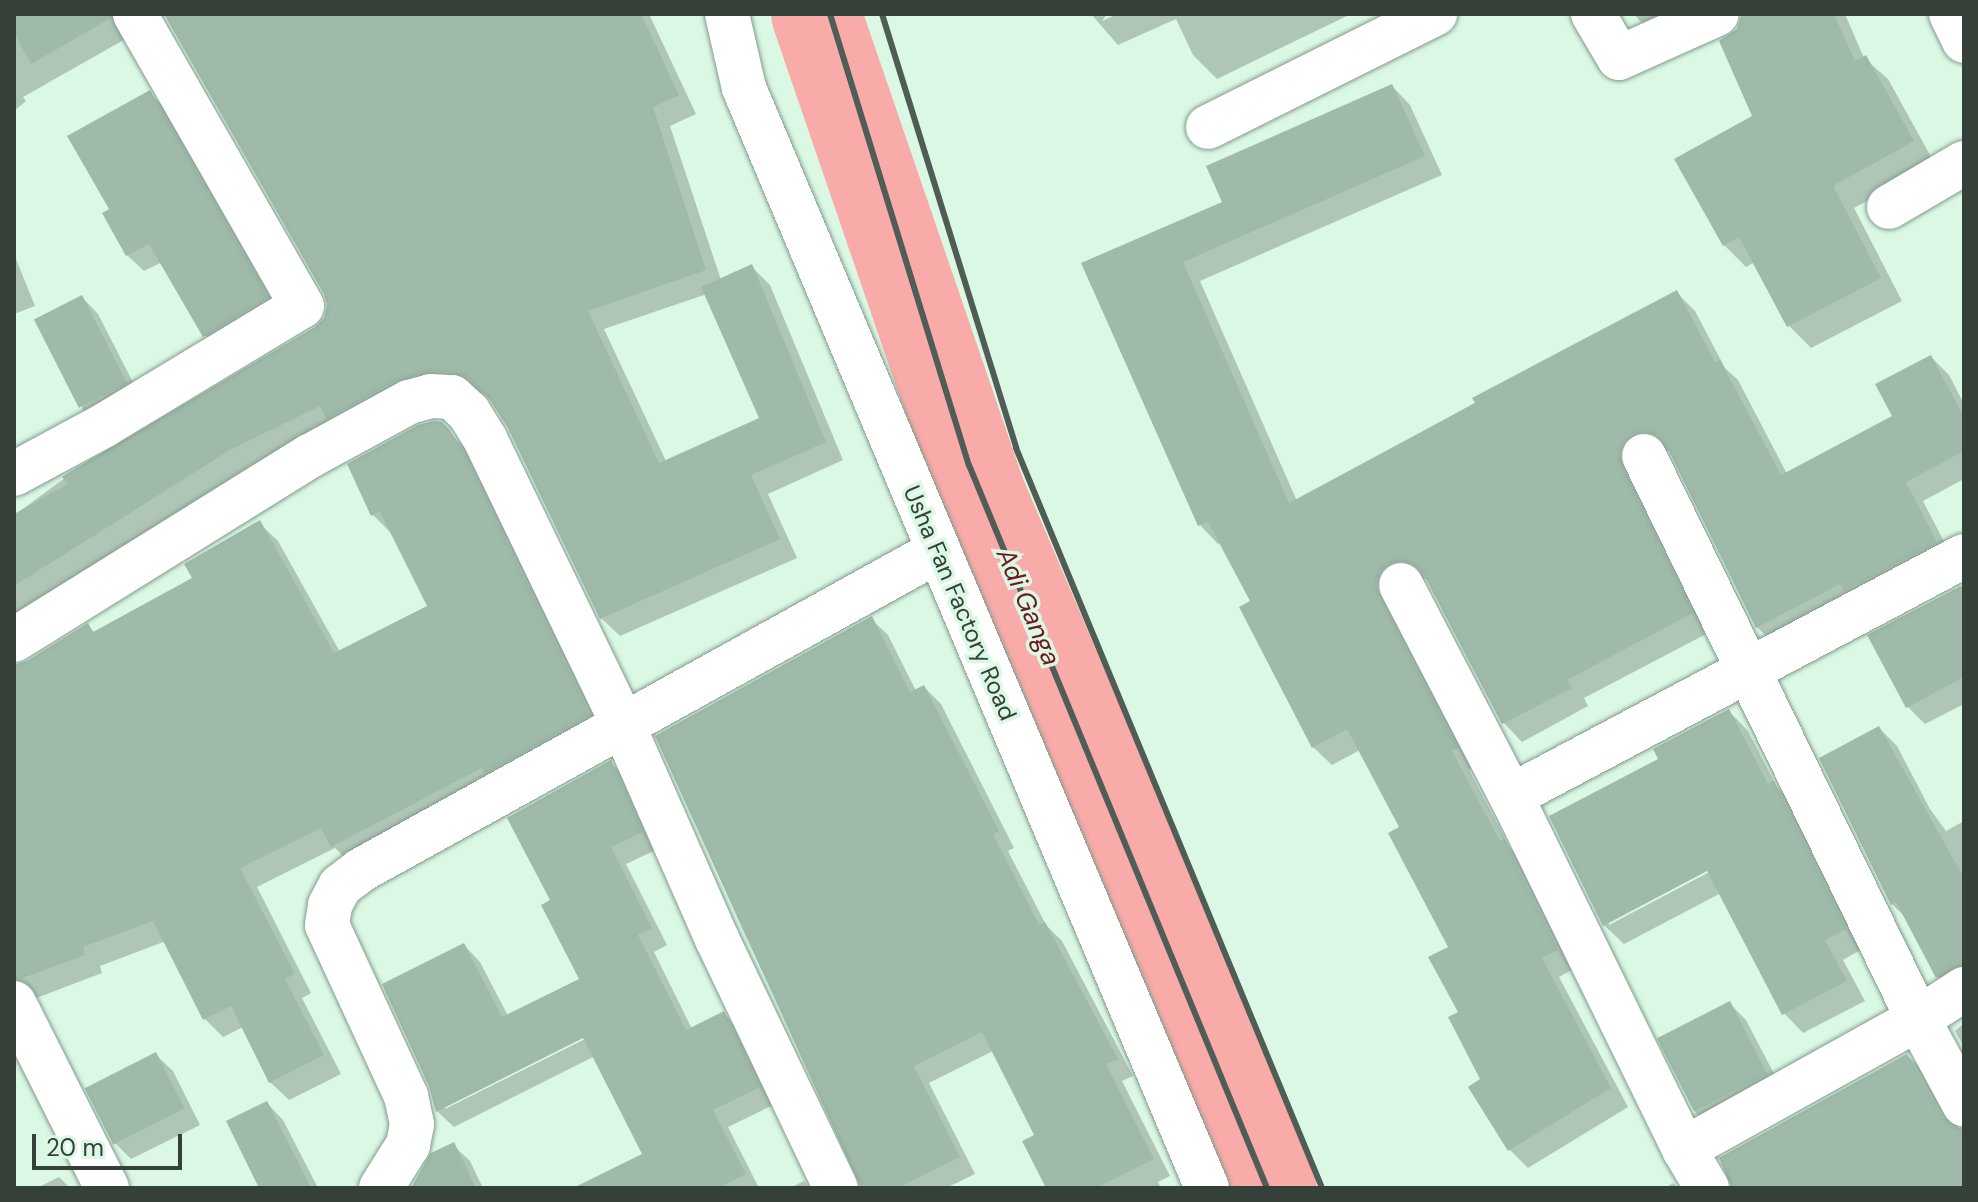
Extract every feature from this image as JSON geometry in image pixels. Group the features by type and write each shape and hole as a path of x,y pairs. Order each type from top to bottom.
{"street":[{"path":"14,474 103,426 302,306 135,14"},
{"name":"Usha Fan Factory Road","path":"727,14 744,88 1207,1188"},
{"path":"1208,127 1435,14"},
{"path":"1593,14 1619,58 1717,14"},
{"path":"1951,14 1964,41"},
{"path":"1889,207 1964,163"},
{"path":"14,640 310,456 409,402 431,396 452,397 469,413 485,439 623,725 717,939 836,1188"},
{"path":"1644,456 1750,668 1918,1019 1964,1104"},
{"path":"381,1188 408,1145 412,1124 406,1096 327,925 330,905 340,886 361,870 938,551"},
{"path":"1511,796 1964,556"},
{"path":"1401,585 1511,796 1684,1149 1707,1188"},
{"path":"1684,1149 1918,1019 1964,989"},
{"path":"14,1003 107,1188"}],"building":[{"path":"14,14 110,14 111,18 31,64 14,33"},
{"path":"164,14 641,14 679,95 653,107 706,270 588,311 659,463 759,418 701,287 752,264 826,442 751,475 780,539 600,619 508,428 490,400 468,378 453,372 432,371 397,380 326,419 320,406 230,450 14,586 14,514 68,484 62,477 68,473 315,327 324,318 327,305 324,294"},
{"path":"1742,14 1834,14 1855,61 1866,55 1914,141 1833,186 1881,278 1787,327 1739,237 1723,246 1674,159 1752,116 1719,41 1737,29"},
{"path":"1392,84 1425,156 1183,262 1289,503 1475,403 1472,398 1677,290 1715,362 1720,360 1781,475 1892,416 1875,384 1931,355 1964,417 1964,451 1906,482 1937,542 1844,591 1840,584 1756,628 1666,445 1659,436 1647,431 1632,434 1624,441 1619,453 1622,467 1693,613 1567,680 1572,688 1502,724 1423,573 1414,564 1401,560 1389,563 1380,572 1376,585 1379,597 1458,748 1452,751 1500,841 1504,839 1558,950 1542,958 1611,1088 1508,1151 1468,1087 1480,1079 1448,1017 1458,1012 1428,957 1448,947 1388,833 1399,827 1347,729 1312,748 1239,607 1250,601 1208,522 1198,526 1081,263 1222,202 1206,166"},
{"path":"150,90 268,297 203,337 149,244 126,256 102,213 109,209 67,136"},
{"path":"82,295 127,383 79,408 34,320"},
{"path":"442,422 449,429 463,451 590,715 485,773 482,768 331,847 321,828 240,868 295,974 285,979 324,1055 269,1083 231,1006 203,1020 153,921 83,947 85,955 20,979 14,978 14,665 27,661 88,623 93,632 192,578 184,564 260,520 334,653 427,606 380,512 371,516 347,464 418,425"},
{"path":"1961,586 1964,591 1964,677 1906,708 1867,635"},
{"path":"872,616 910,692 924,685 999,831 993,834 1039,925 1045,922 1118,1059 1106,1064 1154,1159 1096,1188 1046,1188 1022,1141 1034,1135 982,1032 914,1066 960,1157 897,1188 861,1188 655,736"},
{"path":"1729,709 1768,784 1774,781 1846,929 1825,940 1847,981 1782,1015 1707,871 1603,926 1549,816 1658,759 1653,749"},
{"path":"1879,726 1964,878 1964,964 1936,978 1896,902 1891,905 1819,758"},
{"path":"611,760 643,832 611,847 652,928 638,935 686,1030 724,1011 760,1087 713,1110 746,1174 718,1188 573,1188 642,1154 583,1038 436,1112 429,1086 382,984 464,943 502,1017 579,979 541,905 550,900 507,818"},
{"path":"1730,1001 1767,1074 1694,1111 1657,1038"},
{"path":"156,1052 185,1108 113,1144 85,1088"},
{"path":"1907,1054 1942,1117 1952,1126 1964,1129 1964,1188 1732,1188 1719,1158"},
{"path":"267,1101 311,1188 259,1188 226,1121"},
{"path":"454,1142 476,1188 411,1188 431,1153"}],"waterway":[{"name":"Adi Ganga","path":"816,14 981,495 1189,982 1272,1188"}],"railway":[{"path":"830,14 969,465 1267,1188"},
{"path":"882,14 1016,448 1322,1188"}]}
